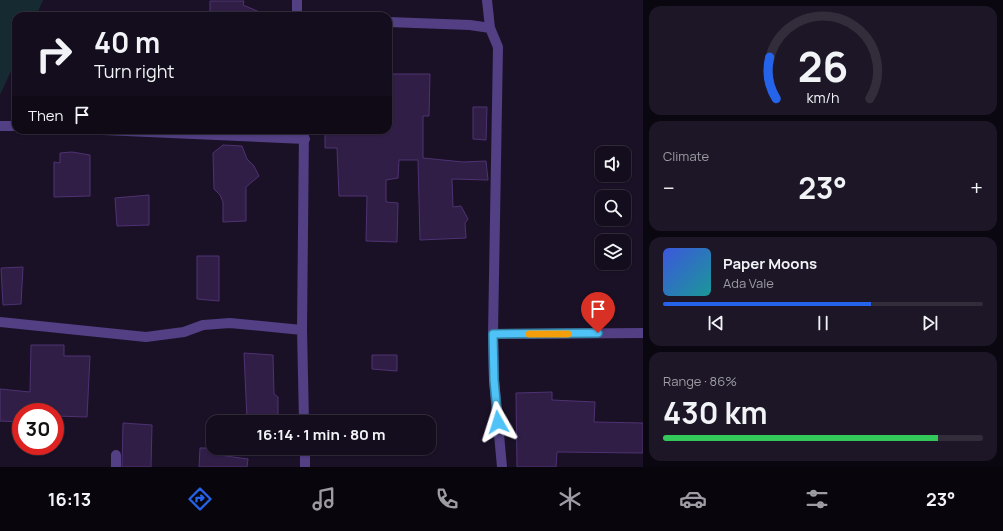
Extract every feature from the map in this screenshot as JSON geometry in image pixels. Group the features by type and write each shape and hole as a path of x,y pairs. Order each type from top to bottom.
{"street":[{"path":"297,0 297,12"},
{"path":"487,0 490,28 498,47 493,334 494,380 502,467"},
{"path":"392,22 470,25 490,28"},
{"path":"0,126 12,126"},
{"path":"304,415 302,330 305,134"},
{"path":"0,322 146,337 184,332 203,325 230,323 302,330"},
{"path":"493,334 643,333"},
{"path":"305,455 305,467"},
{"path":"116,456 116,467"}],"green space":[{"path":"0,0 43,0 38,12 12,12 12,69 0,95"}],"building":[{"path":"210,1 244,1 243,5 260,12 210,12"},
{"path":"392,74 430,74 429,116 423,116 423,158 463,162 486,161 488,180 452,179 453,207 461,206 468,219 465,223 466,238 420,240 418,160 399,160 398,178 386,180 386,202 398,203 397,242 366,241 367,196 339,196 337,148 325,148 325,134 392,134"},
{"path":"473,107 487,107 486,140 473,139"},
{"path":"223,145 242,146 247,159 254,166 259,176 246,187 246,221 223,222 223,202 220,195 214,189 213,153"},
{"path":"72,152 90,155 90,196 54,197 54,162 60,163 60,153"},
{"path":"149,195 149,225 117,226 115,198"},
{"path":"197,256 219,256 219,301 197,299"},
{"path":"23,267 21,304 3,305 1,268"},
{"path":"31,345 64,345 64,356 90,356 87,417 64,416 64,403 12,403 12,422 0,421 0,389 30,392"},
{"path":"244,353 273,355 274,394 278,397 278,415 247,415"},
{"path":"372,355 397,355 397,371 372,369"},
{"path":"552,392 552,400 595,402 594,422 643,423 643,453 557,452 556,467 517,467 516,393"},
{"path":"123,423 152,425 151,467 122,467"},
{"path":"200,448 206,448 206,455 219,455 248,459 247,467 199,467"}],"slow traffic":[{"path":"529,334 568,334"}],"route":[{"path":"498,422 494,380 493,334 598,333"}]}
